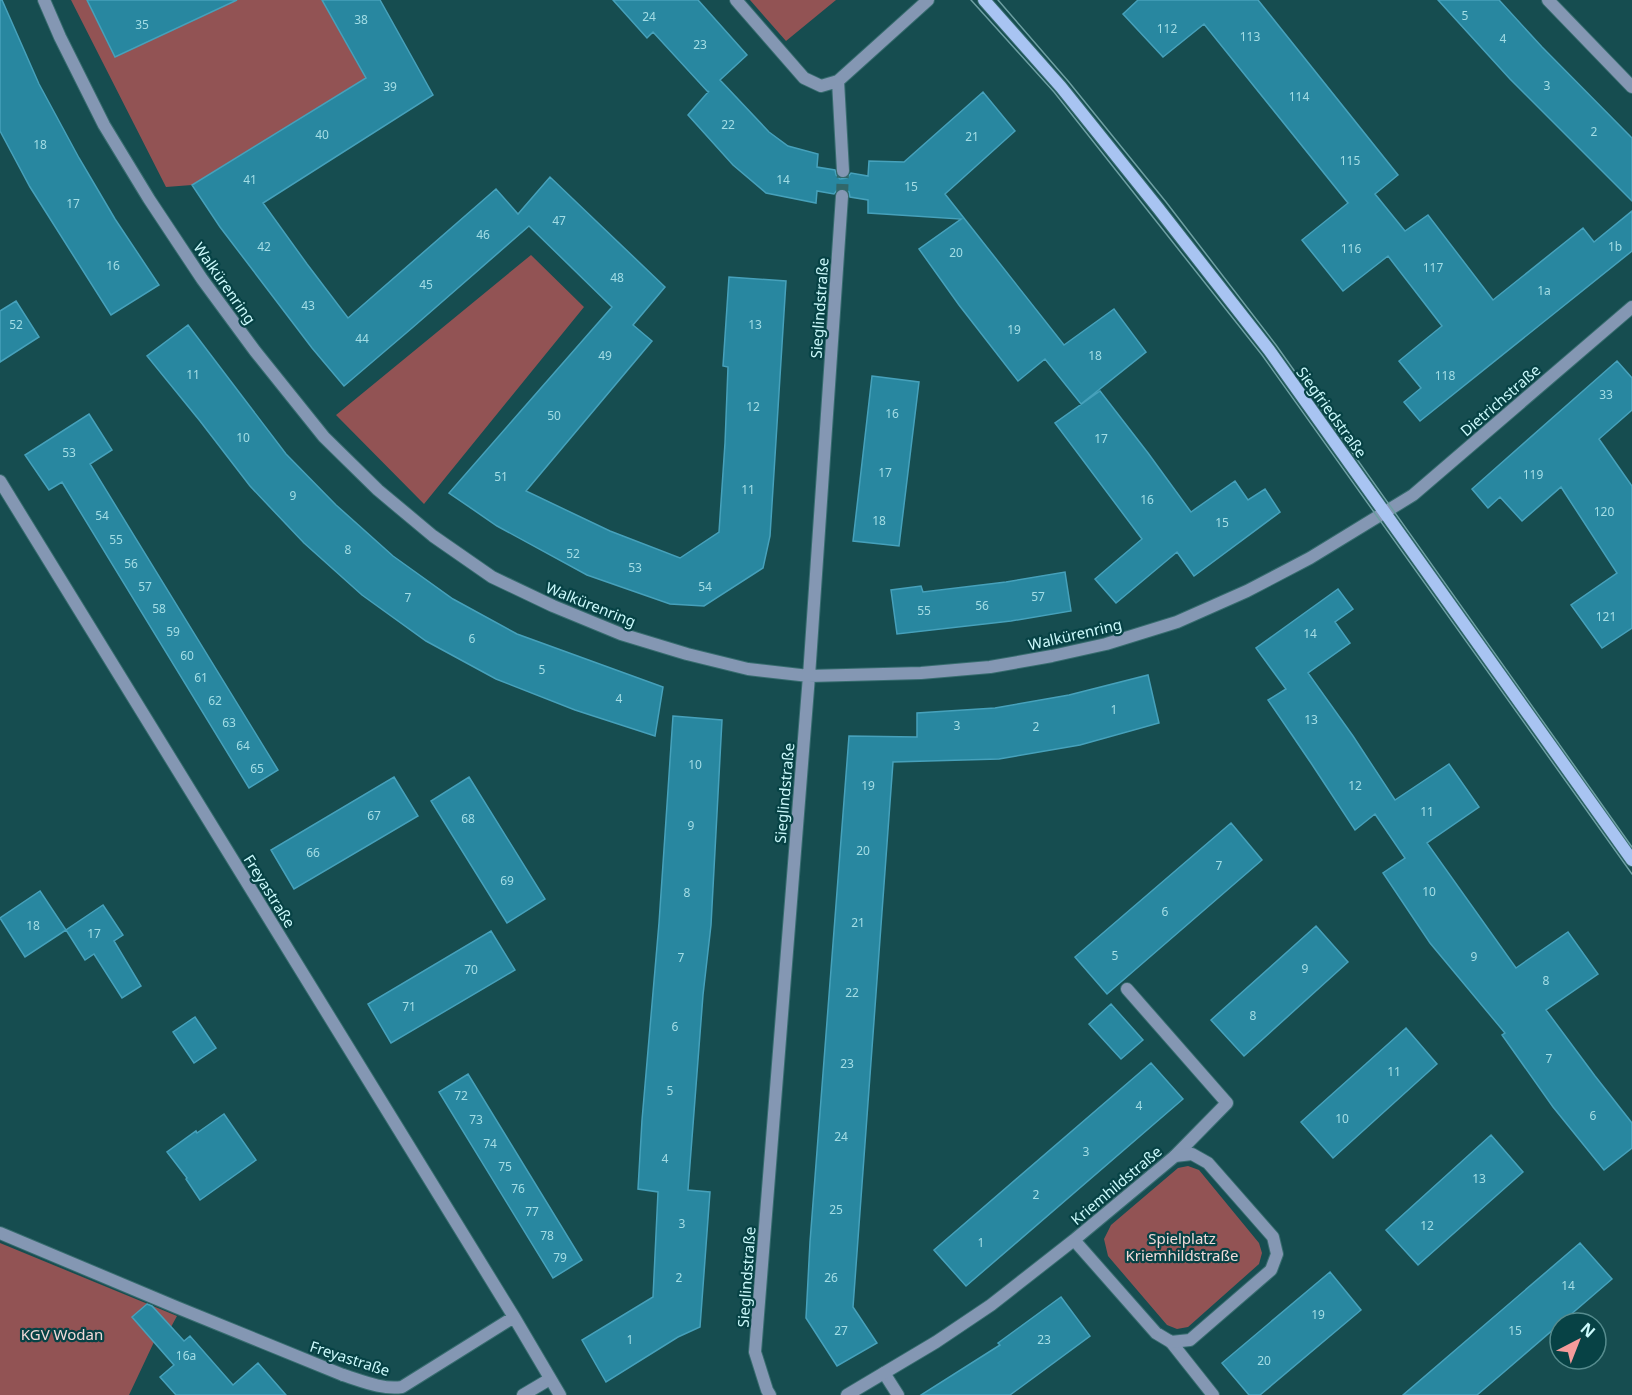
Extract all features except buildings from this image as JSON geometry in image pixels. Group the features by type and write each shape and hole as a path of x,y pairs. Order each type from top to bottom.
{"street":[{"name":"Walkürenring","path":"44,0 104,125 149,199 202,279 255,351 324,437 378,490 433,536 492,577 553,606 621,634 748,669 809,676 921,673 990,667 1107,644 1177,622 1247,591 1310,558 1385,513"},
{"path":"736,0 804,78 821,86 838,81 928,0"},
{"name":"Siegfriedstraße","path":"984,0 1061,87 1269,350 1632,860"},
{"path":"1548,0 1632,87"},
{"path":"838,81 843,171"},
{"name":"Sieglindstraße","path":"765,1393 755,1352 809,676 842,196"},
{"name":"Dietrichstraße","path":"1385,513 1413,495 1632,307"},
{"name":"Freyastraße","path":"0,481 560,1395"},
{"path":"1127,989 1227,1102 1175,1156"},
{"name":"Kriemhildstraße","path":"847,1395 936,1342 991,1305 1175,1156 1192,1155 1208,1163 1273,1237 1277,1254 1271,1270 1190,1341 1171,1342 1156,1334 1074,1240"},
{"name":"Freyastraße","path":"0,1233 176,1307 371,1384 402,1388 514,1317"},
{"path":"1171,1342 1214,1395"},
{"path":"884,1373 898,1395"},
{"path":"523,1395 550,1379"}],"green space":[{"path":"71,0 87,0 115,57 236,0 322,0 366,78 192,185 166,187"},
{"path":"750,0 836,0 786,41"},
{"path":"531,255 584,307 424,504 336,415"},
{"name":"Spielplatz Kriemhildstraße","path":"1188,1166 1199,1170 1259,1243 1262,1253 1259,1264 1188,1327 1177,1329 1167,1325 1108,1256 1104,1239 1111,1225 1178,1168"},
{"name":"KGV Wodan","path":"0,1243 177,1316 171,1327 154,1342 129,1395 0,1395"}],"tunnel":[{"path":"842,196 843,171"}],"tram line":[{"path":"971,0 1054,92 1262,355 1632,874"},
{"path":"998,0 1068,81 1166,202 1276,345 1632,847"}]}
